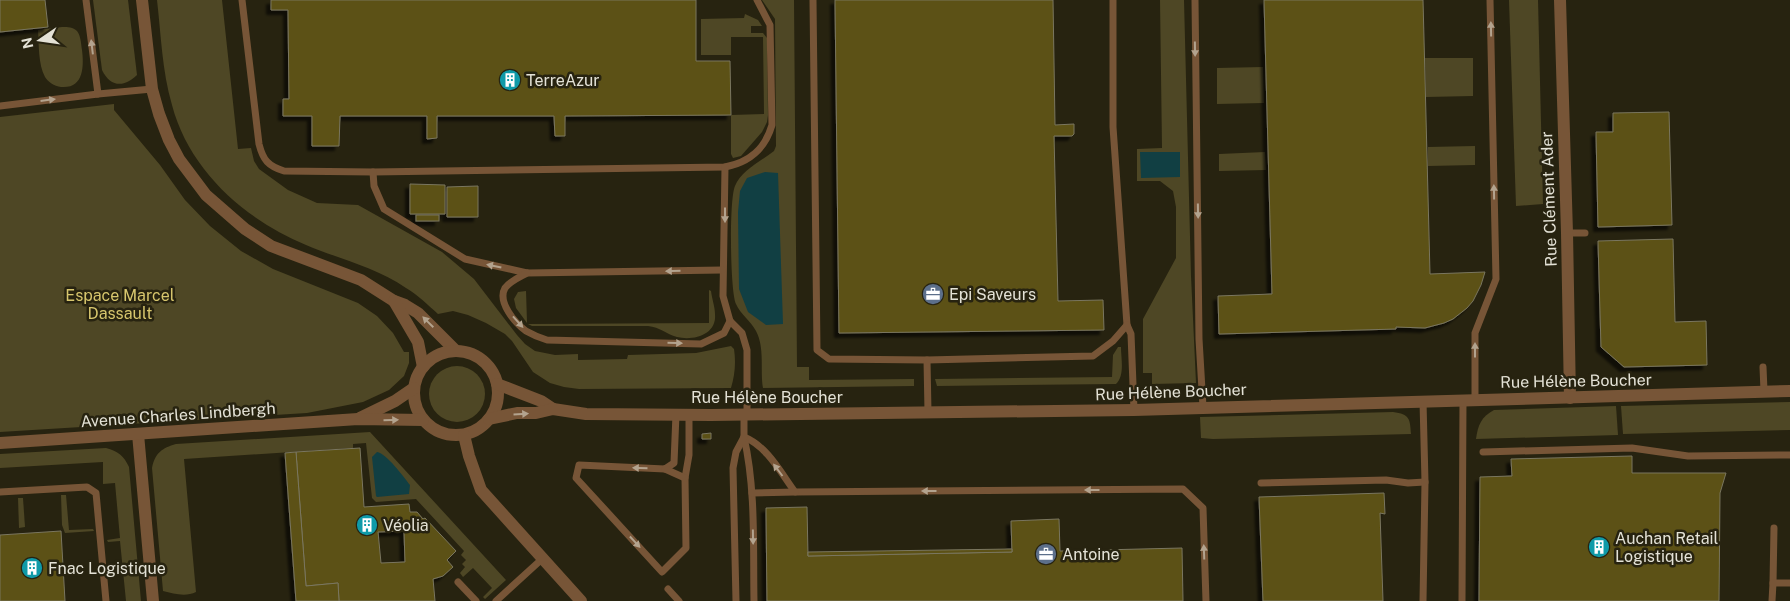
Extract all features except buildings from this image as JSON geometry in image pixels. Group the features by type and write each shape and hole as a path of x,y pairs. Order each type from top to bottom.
{"street":[{"path":"142,0 152,89 162,122 179,159 206,195 245,229 271,246 362,280 394,301 418,313 456,351"},
{"name":"Rue Clément Ader","path":"1560,0 1570,398"},
{"path":"394,301 418,342 423,366"},
{"path":"489,420 497,402 497,384 492,370 485,362 466,352 456,351 445,352 435,356 423,366 416,378 414,388 416,407 423,420 442,433 456,436 464,435 480,490 581,601"},
{"name":"Rue Hélène Boucher","path":"497,384 541,401 553,410"},
{"name":"Avenue Charles Lindbergh","path":"358,419 395,401 414,388"},
{"name":"Rue Hélène Boucher","path":"464,435 473,432 489,420 517,413 536,413 553,410 586,414 745,414 1134,410 1790,391"},
{"name":"Avenue Charles Lindbergh","path":"0,443 358,419 423,420"},
{"path":"138,434 153,601"}],"lane":[{"path":"86,0 98,94"},
{"path":"242,0 259,144 262,154 272,167 284,171 373,172 725,167 740,164 752,157 768,138 772,125 770,25 757,0"},
{"path":"813,0 817,350 829,359 928,360 1093,356 1113,342 1127,325"},
{"path":"1113,0 1113,127 1127,325 1131,334 1134,410"},
{"path":"1195,0 1199,339 1202,407"},
{"path":"1462,601 1469,399 1475,333 1496,279 1490,0"},
{"path":"0,106 152,89"},
{"path":"725,167 723,296 730,321 742,333 747,350 744,436 750,465 752,493 754,601"},
{"path":"373,172 374,186 384,209 465,259 527,272 722,270"},
{"path":"1567,233 1585,233"},
{"path":"527,272 506,287 503,294 504,303 516,322 525,330 547,340 700,344 724,333 730,321"},
{"path":"928,360 928,412"},
{"path":"1763,367 1764,391"},
{"path":"1422,601 1425,482 1424,401"},
{"path":"665,469 674,463 682,414"},
{"path":"682,414 689,455 685,478 686,548 662,572 576,478 579,465 665,469 685,478"},
{"path":"744,436 753,440 762,448 795,492"},
{"path":"736,601 733,468 736,452 744,436"},
{"path":"1483,452 1632,448 1688,456 1790,455"},
{"path":"1261,483 1386,480 1408,483 1425,482"},
{"path":"0,492 88,487 96,493 106,601"},
{"path":"752,493 1183,489 1202,508 1206,601"},
{"path":"1772,601 1774,528"},
{"path":"496,601 542,559"},
{"path":"458,582 476,601"},
{"path":"1773,583 1790,583"},
{"path":"668,589 679,601"}],"green space":[{"path":"93,0 128,0 137,75 122,84 109,80 102,70"},
{"path":"157,0 222,0 238,149 251,148 254,161 259,169 288,190 317,203 358,205 442,252 474,279 517,335 535,351 555,355 578,354 578,360 627,359 628,355 696,353 731,346 734,349 735,364 731,388 579,389 550,383 533,372 505,334 486,323 453,311 438,314 415,294 382,274 306,245 262,222 222,190 192,151 180,129 166,79"},
{"path":"762,0 794,0 797,367 809,367 809,380 914,379 914,386 763,388 759,338 754,327 738,308 734,296 731,245 732,208 735,186 747,171 774,151 776,146 775,19"},
{"path":"1160,0 1184,0 1191,276 1196,383 1152,384 1152,373 1143,373 1143,319 1176,258 1176,207 1173,191 1160,181 1137,181 1137,149 1162,148"},
{"path":"1509,0 1538,0 1543,204 1516,206"},
{"path":"745,14 758,20 762,26 751,26 751,33 763,33 767,38 768,115 762,132 741,156 733,158 731,154 731,115 764,114 763,37 731,37 731,55 701,55 701,19 744,18"},
{"path":"62,27 72,28 78,33 83,56 81,75 69,87 56,86 45,77 39,54 38,30"},
{"path":"1425,58 1473,58 1473,96 1426,97"},
{"path":"1263,67 1264,103 1217,104 1217,68"},
{"name":"Espace Marcel Dassault","path":"114,104 114,110 160,165 185,200 210,226 241,251 273,269 358,303 377,316 393,333 404,352 409,352 409,363 404,376 389,390 363,402 307,413 0,432 0,117"},
{"path":"1475,146 1475,165 1428,166 1428,147"},
{"path":"1265,152 1266,170 1219,171 1219,154"},
{"path":"709,290 711,291 715,309 715,321 708,332 697,337 677,337 648,326 532,326 528,324 709,323"},
{"path":"526,291 527,323 516,308 514,299 518,292"},
{"path":"1118,347 1121,347 1122,367 1121,376 1116,384 937,386 935,379 1112,377 1113,355"},
{"path":"451,366 463,366 473,370 481,378 485,394 481,410 473,418 463,422 451,422 441,418 433,410 429,400 429,388 433,378 441,370"},
{"path":"1790,402 1790,430 1623,434 1621,406"},
{"path":"1616,406 1618,435 1476,439 1481,422 1494,410"},
{"path":"1393,412 1403,414 1408,418 1411,434 1201,438 1200,417"},
{"path":"370,432 506,580 485,599 483,597 492,588 473,568 463,577 460,573 465,567 462,564 466,560 461,555 464,551 416,499 376,502 372,498 366,443 353,444 353,448 184,459 196,592 184,595 163,591 152,468 155,458 163,449 176,444"},
{"path":"106,448 120,454 129,467 141,601 126,601 120,541 108,542 107,540 120,538 115,483 103,484 103,462 0,468 0,454"},
{"path":"61,495 66,495 69,530 93,529 94,531 65,533 62,525"},
{"path":"18,498 23,498 25,527 19,528"}],"water":[{"path":"1140,152 1180,152 1180,177 1141,178"},
{"path":"765,172 778,173 783,324 766,325 748,312 739,289 738,212 740,191 747,178"},
{"path":"377,452 390,461 410,485 409,494 376,496 372,457"}],"place":[{"name":"TerreAzur","path":"510,80"},
{"name":"Epi Saveurs","path":"933,294"},
{"name":"Véolia","path":"367,525"},
{"name":"Auchan Retail Logistique","path":"1599,547"},
{"name":"Antoine","path":"1046,554"},
{"name":"Fnac Logistique","path":"32,568"}]}
